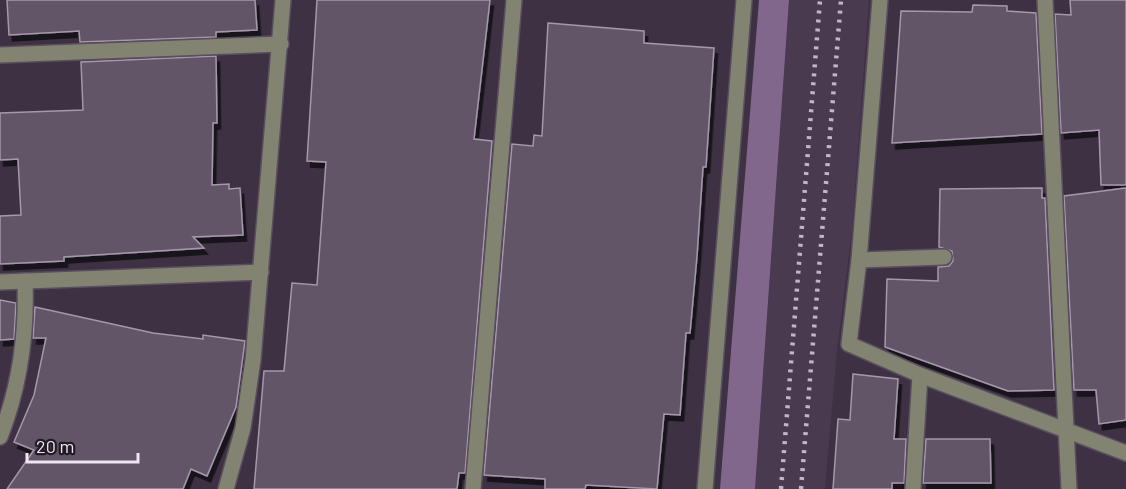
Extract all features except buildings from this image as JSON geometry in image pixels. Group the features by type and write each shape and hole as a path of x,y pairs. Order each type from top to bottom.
{"street":[{"path":"226,489 249,396 283,0"},
{"path":"472,489 514,0"},
{"path":"705,489 744,0"},
{"path":"880,0 859,260 849,344 920,375 1126,453"},
{"path":"1045,0 1069,489"},
{"path":"0,55 281,44"},
{"path":"859,260 944,257"},
{"path":"0,282 261,272"},
{"path":"0,437 8,416 21,363 25,329 25,281"},
{"path":"913,489 920,375"}],"shaded area":[{"path":"759,0 789,0 755,489 720,489"},
{"path":"789,0 869,0 852,230 837,350 825,489 755,489"}],"railway":[{"path":"781,489 820,0"},
{"path":"801,489 841,0"}]}
